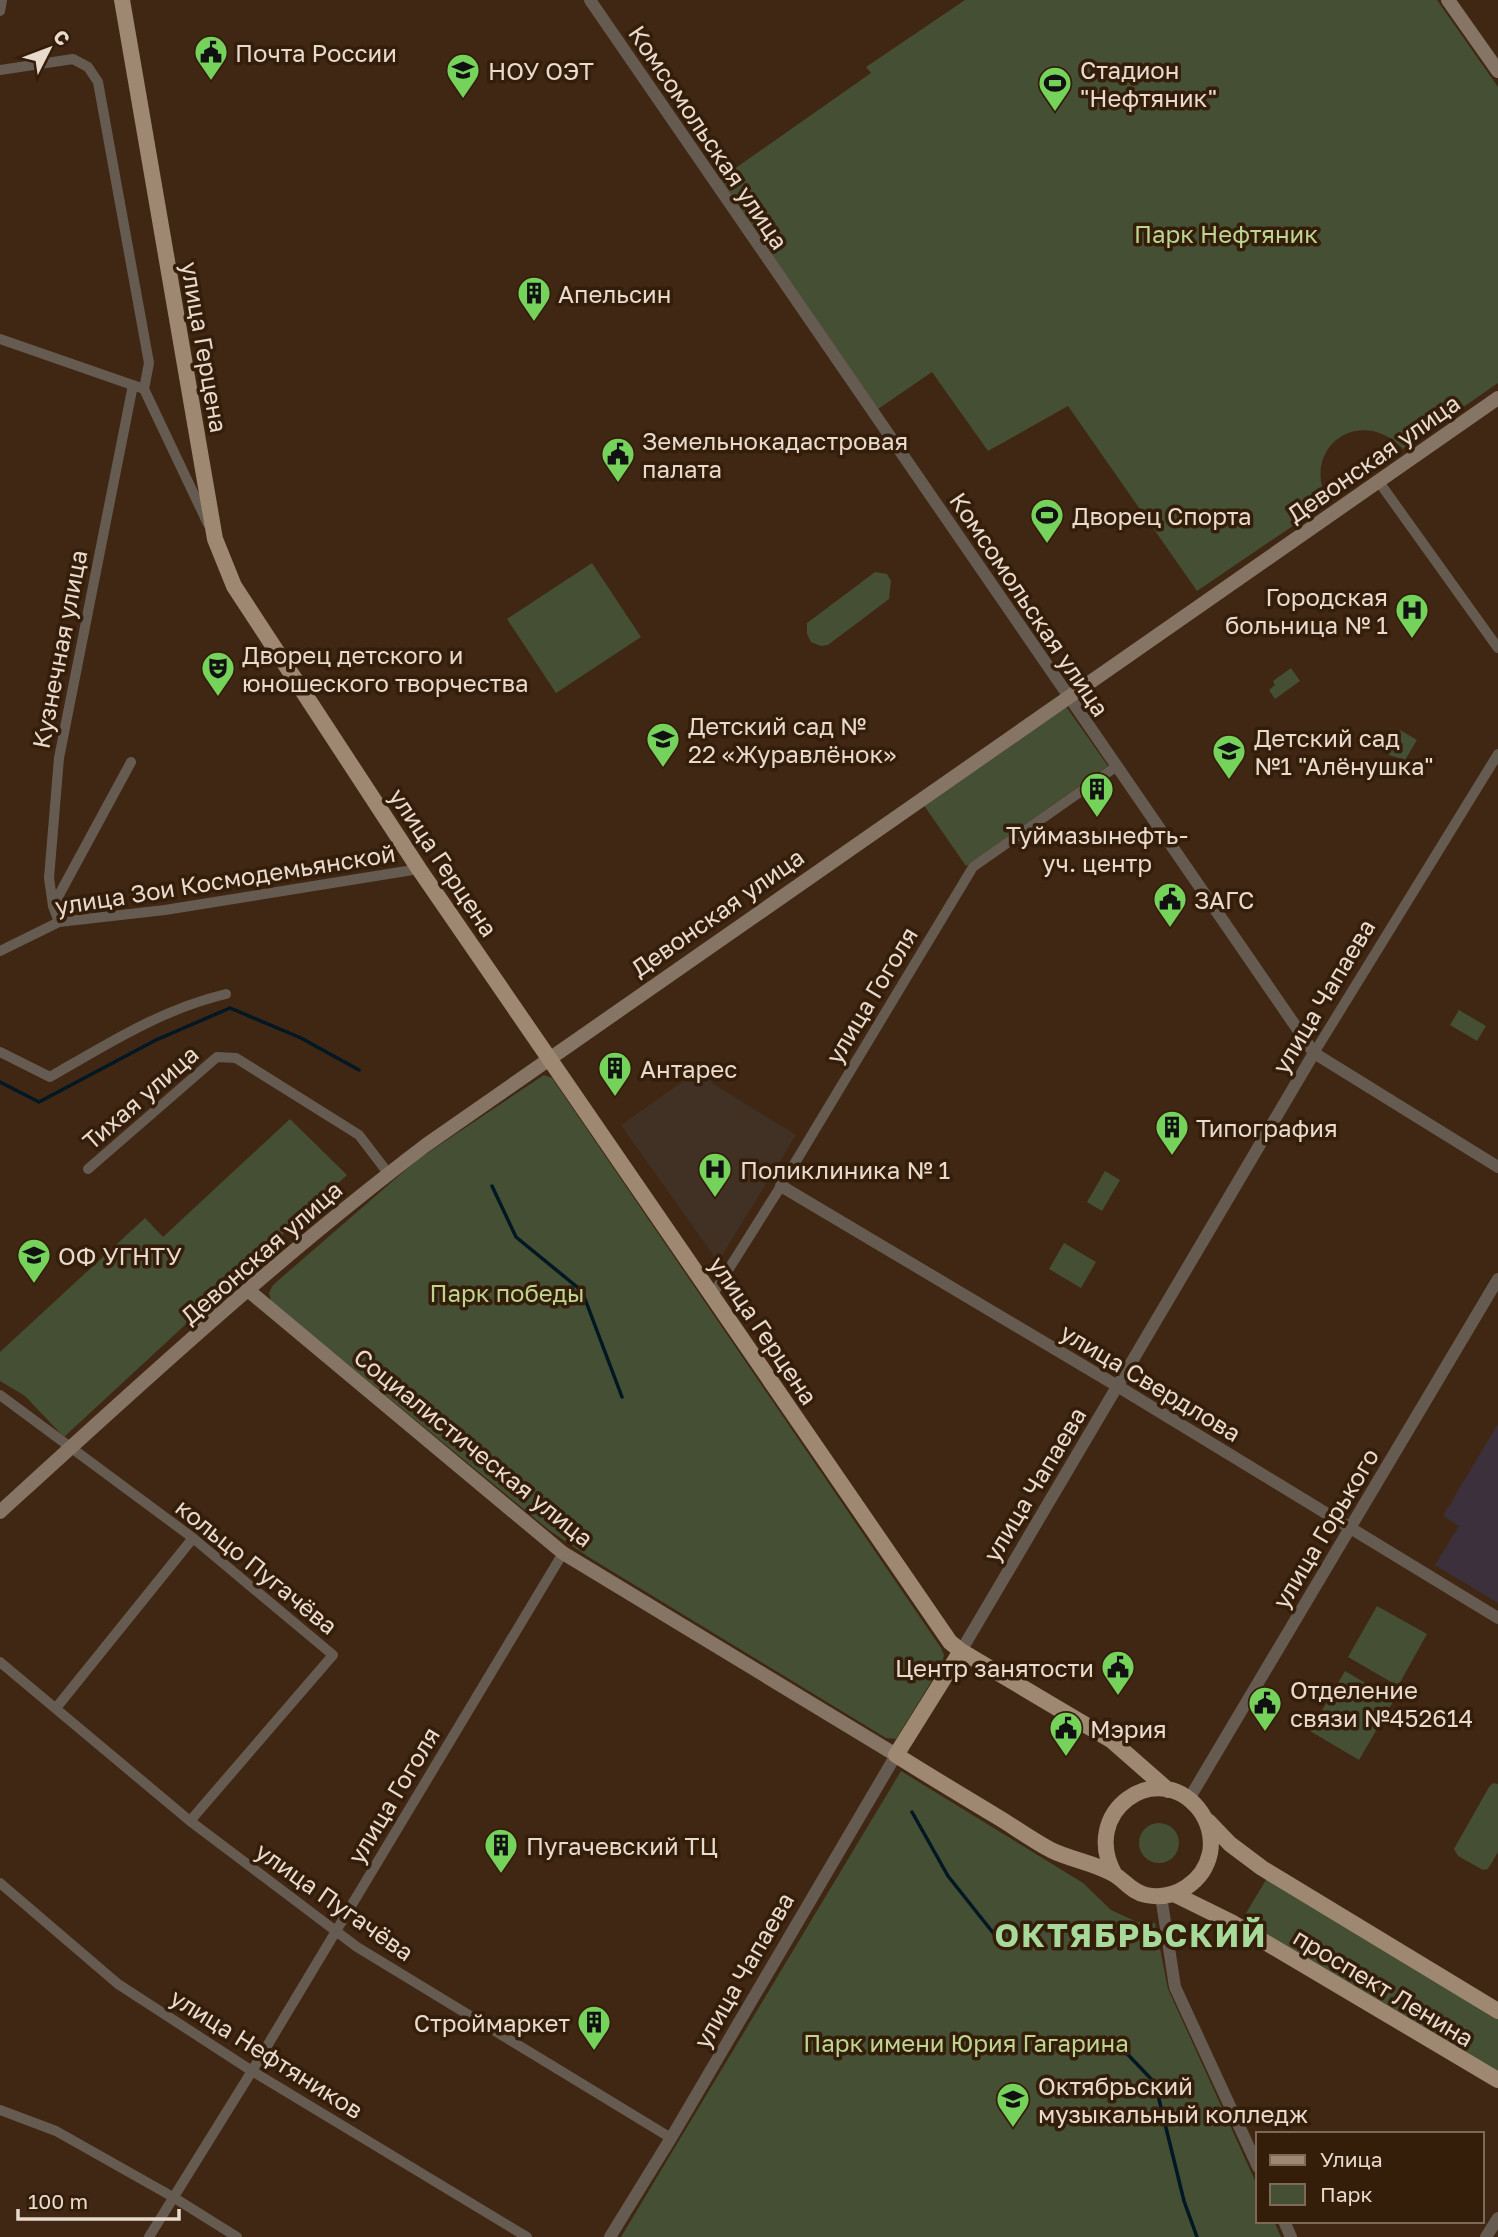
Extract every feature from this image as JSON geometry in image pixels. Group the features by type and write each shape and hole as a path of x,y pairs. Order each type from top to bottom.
{"main road":[{"name":"улица Герцена","path":"122,0 215,539 234,586 419,869 950,1642 961,1651"},
{"path":"1448,0 1498,71"},
{"name":"Девонская улица","path":"0,1512 75,1452 249,1291 388,1173 548,1057 1498,398"},
{"name":"Социалистическая улица","path":"249,1291 562,1553 896,1755"},
{"path":"896,1755 1051,1850 1115,1875 1133,1890 1146,1895 1167,1895 1193,1882 1207,1864 1211,1842 1206,1820 1189,1799 1168,1790 1111,1740 961,1651"},
{"name":"улица Чапаева","path":"896,1755 961,1651"},
{"path":"1115,1875 1108,1863 1105,1849 1105,1835 1112,1815 1127,1799 1140,1792 1168,1790"},
{"name":"проспект Ленина","path":"1206,1820 1230,1844 1262,1868 1498,2011"},
{"name":"проспект Ленина","path":"1167,1895 1231,1922 1498,2080"}],"street":[{"path":"0,11 2,0"},
{"name":"Комсомольская улица","path":"590,0 1314,1053 1498,1167"},
{"path":"0,71 73,59 88,66 97,82 149,363 144,389 215,539"},
{"path":"0,339 144,389"},
{"name":"Кузнечная улица","path":"59,922 53,906 49,878 59,758 132,386"},
{"path":"1379,482 1498,648"},
{"name":"улица Чапаева","path":"961,1651 1314,1053 1498,754"},
{"path":"53,906 131,762"},
{"name":"улица Гоголя","path":"713,1294 781,1186 972,867 1117,766"},
{"name":"улица Зои Космодемьянской","path":"0,951 59,922 165,910 419,869"},
{"path":"0,1052 50,1077 138,1026 196,1001 226,994"},
{"name":"Тихая улица","path":"88,1169 217,1057 236,1058 359,1135 388,1173"},
{"name":"улица Свердлова","path":"781,1186 1119,1387 1498,1618"},
{"name":"улица Горького","path":"1189,1799 1498,1279"},
{"name":"кольцо Пугачёва","path":"0,1395 193,1538 333,1655 190,1821"},
{"path":"56,1708 193,1538"},
{"name":"улица Гоголя","path":"149,2237 252,2071 562,1553"},
{"name":"улица Пугачёва","path":"0,1662 190,1821 356,1947 671,2138"},
{"name":"улица Чапаева","path":"610,2237 896,1755"},
{"name":"улица Нефтяников","path":"0,1883 118,1984 252,2071 527,2237"},
{"path":"1167,1895 1175,1987 1256,2163"},
{"path":"0,2110 56,2131 173,2197 237,2237"},
{"path":"1486,2237 1498,2218"}],"shaded area":[{"name":"Поликлиника № 1","path":"702,1068 713,1084 796,1135 718,1262 621,1125"},
{"path":"1498,1424 1498,1603 1435,1565 1459,1526 1443,1516"}],"green space":[{"name":"Парк Нефтяник","path":"965,0 1437,0 1498,87 1498,383 1403,449 1387,436 1369,431 1353,431 1339,438 1328,449 1322,464 1321,482 1328,502 1197,591 1068,406 988,451 932,372 878,409 720,179 871,73 866,67"},
{"path":"592,563 641,637 556,693 507,619"},
{"path":"875,572 887,574 891,581 889,599 828,645 821,646 811,642 807,634 807,623"},
{"path":"1291,668 1300,681 1275,699 1269,690 1275,685 1273,681"},
{"path":"1065,705 1108,766 966,866 923,804"},
{"path":"1400,730 1417,740 1405,760 1389,755 1389,743"},
{"path":"1459,1010 1486,1026 1477,1041 1450,1025"},
{"name":"Парк победы","path":"544,1075 552,1078 941,1648 944,1655 941,1666 896,1739 886,1738 587,1556 549,1530 271,1301 269,1293 273,1285 417,1160"},
{"path":"290,1119 347,1175 64,1437 25,1396 0,1381 0,1352 145,1218 163,1237"},
{"path":"1105,1171 1120,1180 1102,1211 1087,1202"},
{"path":"1064,1243 1096,1262 1081,1288 1049,1269"},
{"path":"1377,1606 1427,1634 1398,1686 1348,1657"},
{"path":"1345,1671 1394,1700 1359,1760 1310,1731"},
{"name":"Парк имени Юрия Гагарина","path":"901,1771 1083,1883 1111,1910 1137,1922 1155,1923 1168,1989 1256,2183 1256,2223 1275,2223 1281,2237 621,2237"},
{"path":"1493,1783 1498,1784 1498,1852 1488,1869 1483,1870 1458,1856 1454,1849"},
{"path":"1159,1823 1173,1829 1179,1843 1173,1857 1159,1863 1145,1857 1139,1843 1145,1829"},
{"path":"1267,1878 1498,2018 1498,2081 1239,1925"}],"waterway":[{"path":"0,1082 39,1102 156,1040 230,1008 301,1038 359,1070"},
{"path":"492,1186 516,1237 582,1291 622,1397"},
{"path":"912,1812 948,1876 998,1939"},
{"path":"1114,2040 1155,2083 1184,2201 1197,2237"}],"place":[{"name":"Почта России","path":"211,82"},
{"name":"НОУ ОЭТ","path":"463,100"},
{"name":"Стадион \"Нефтяник\"","path":"1055,113"},
{"name":"Апельсин","path":"534,323"},
{"name":"Земельнокадастровая палата","path":"618,484"},
{"name":"Дворец Спорта","path":"1047,545"},
{"name":"Городская больница № 1","path":"1412,640"},
{"name":"Дворец детского и юношеского творчества","path":"218,698"},
{"name":"Детский сад № 22 «Журавлёнок»","path":"663,769"},
{"name":"Детский сад №1 \"Алёнушка\"","path":"1229,781"},
{"name":"Туймазынефть- уч. центр","path":"1097,819"},
{"name":"ЗАГС","path":"1170,929"},
{"name":"Антарес","path":"615,1098"},
{"name":"Типография","path":"1172,1157"},
{"name":"Поликлиника № 1","path":"715,1199"},
{"name":"ОФ УГНТУ","path":"34,1285"},
{"name":"Центр занятости","path":"1118,1697"},
{"name":"Отделение связи №452614","path":"1265,1733"},
{"name":"Мэрия","path":"1066,1758"},
{"name":"Пугачевский ТЦ","path":"501,1875"},
{"name":"Строймаркет","path":"594,2052"},
{"name":"Октябрьский музыкальный колледж","path":"1013,2129"}],"district":[{"name":"ОКТЯБРЬСКИЙ","path":"1131,1935"}]}
